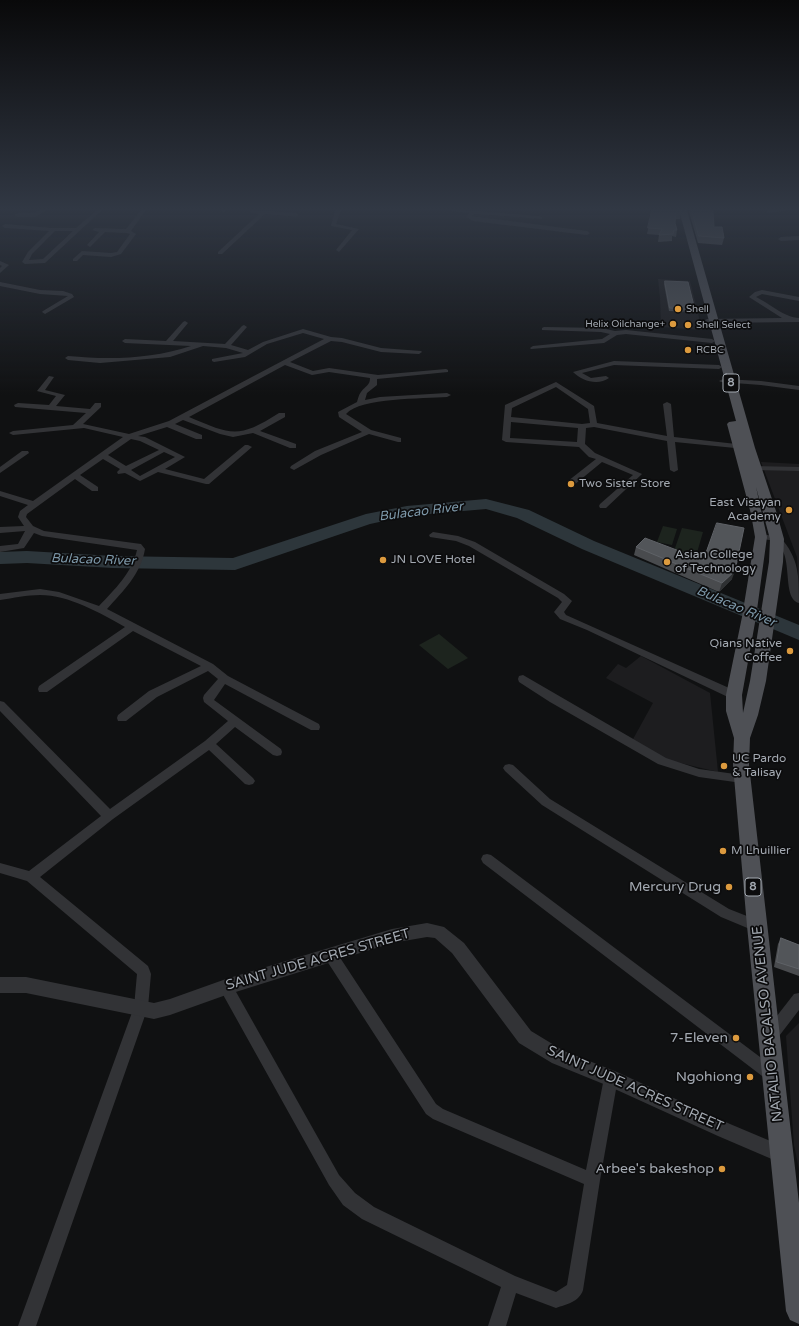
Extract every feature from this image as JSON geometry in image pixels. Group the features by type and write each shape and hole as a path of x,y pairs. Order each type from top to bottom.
{"main road":[{"name":"NATALIO BACALSO AVENUE","path":"696,272 711,321 712,341 719,367 728,385"},
{"name":"NATALIO BACALSO AVENUE","path":"699,272 744,447 761,537 753,595 734,695 734,711 742,738"},
{"name":"NATALIO BACALSO AVENUE","path":"744,447 755,468 771,514 777,539 776,562 758,681 754,700 742,738 741,765 781,1154 799,1311"},
{"path":"734,695 754,700"}],"street":[{"path":"0,284 40,292 63,293 70,295 71,297 66,301 45,312"},
{"path":"789,320 769,306 752,298 757,293 762,292 799,299"},
{"path":"711,321 799,320"},
{"path":"168,342 185,323"},
{"path":"227,346 244,327"},
{"path":"544,329 602,330 615,333 632,332 712,341"},
{"path":"214,360 244,356 266,342 302,332 381,350 419,352"},
{"path":"533,348 604,341 615,333"},
{"path":"0,549 21,546 29,534 30,528 22,517 23,513 130,436 167,424 330,339"},
{"path":"125,341 227,346 250,353"},
{"path":"68,358 100,361 170,355 203,344"},
{"path":"284,362 312,373 329,370 373,376 446,372"},
{"path":"606,378 590,380 576,372 614,363 719,367"},
{"path":"360,402 364,392 373,385 373,376"},
{"path":"50,378 41,391 61,395 51,408"},
{"path":"594,425 591,408 556,384 508,407 506,440 581,445 592,455 638,474 603,506"},
{"path":"728,385 776,390 789,387 799,388"},
{"path":"398,440 368,432 342,416 342,412 360,402 447,394"},
{"path":"667,404 674,470"},
{"path":"18,405 91,411"},
{"path":"76,427 98,405"},
{"path":"183,416 228,435 236,436 262,428 282,415"},
{"path":"507,419 582,426 594,425 670,439 744,447"},
{"path":"167,424 199,437"},
{"path":"13,433 84,426 142,439 180,456 180,458 140,479 122,472 103,455"},
{"path":"581,445 582,426"},
{"path":"254,431 293,446"},
{"path":"294,468 318,453 368,432"},
{"path":"159,470 206,482 248,447"},
{"path":"122,472 160,452"},
{"path":"0,471 25,453"},
{"path":"571,483 601,459"},
{"path":"755,468 799,469"},
{"path":"74,475 95,489"},
{"path":"0,493 34,504"},
{"path":"0,530 30,528 42,533 138,546 140,549 140,555 130,577 101,610"},
{"path":"433,535 458,539 472,544 561,596 567,601 559,612 563,617 734,695"},
{"path":"761,537 777,539 786,549 793,568 794,594 799,600"},
{"path":"0,598 40,592 56,594 101,610 210,666 224,679 314,727"},
{"path":"43,689 132,626"},
{"path":"122,718 153,694 210,666"},
{"path":"224,679 208,700 277,752"},
{"path":"523,679 554,699 662,761 699,773 742,779"},
{"path":"0,705 109,816"},
{"path":"31,877 109,816 209,744 235,721"},
{"path":"209,744 249,781"},
{"path":"509,768 546,802 725,913 757,926"},
{"path":"488,859 774,1077"},
{"path":"0,868 31,877 143,970 144,974 141,1007 27,1326"},
{"name":"SAINT JUDE ACRES STREET","path":"0,985 26,985 154,1010 170,1007 226,987 392,936 427,930 439,932 458,948 525,1037 558,1057 611,1078 724,1130 781,1154"},
{"path":"330,954 431,1109 438,1114 592,1180"},
{"path":"226,987 334,1180 349,1199 368,1212 511,1283 556,1300 575,1290 592,1180 611,1078"},
{"path":"770,1036 799,999"},
{"path":"497,1326 511,1283"}],"shaded area":[{"path":"658,279 690,281 702,330 661,327"},
{"name":"East Visayan Academy","path":"761,462 799,464 799,595 797,557"},
{"path":"663,526 677,529 672,545 657,542"},
{"path":"682,528 703,532 696,556 674,551"},
{"path":"439,634 468,658 448,669 419,645"},
{"path":"641,656 710,693 718,772 668,760 632,741 653,703 606,678 618,664 626,668"},
{"path":"799,1023 799,1169 794,1145 786,1036"}],"building":[{"path":"665,281 688,282 695,310 670,308"},
{"name":"Asian College of Technology","path":"717,523 744,528 735,571 722,583 636,547 645,538 703,560"},
{"path":"781,938 799,945 799,969 777,962"}],"waterway":[{"name":"Bulacao River","path":"0,558 27,557 113,562 235,564 366,519 407,511 486,504 523,514 588,545 799,633"}],"place":[{"name":"Shell","path":"678,309"},
{"name":"Helix Oilchange+","path":"673,324"},
{"name":"Shell Select","path":"688,325"},
{"name":"RCBC","path":"688,350"},
{"name":"Two Sister Store","path":"571,484"},
{"name":"East Visayan Academy","path":"789,510"},
{"name":"JN LOVE Hotel","path":"383,560"},
{"name":"Asian College of Technology","path":"667,562"},
{"name":"Qians Native Coffee","path":"790,651"},
{"name":"UC Pardo & Talisay","path":"724,766"},
{"name":"M Lhuillier","path":"723,851"},
{"name":"Mercury Drug","path":"729,887"},
{"name":"7-Eleven","path":"736,1038"},
{"name":"Ngohiong","path":"750,1077"},
{"name":"Arbee's bakeshop","path":"722,1169"}]}
